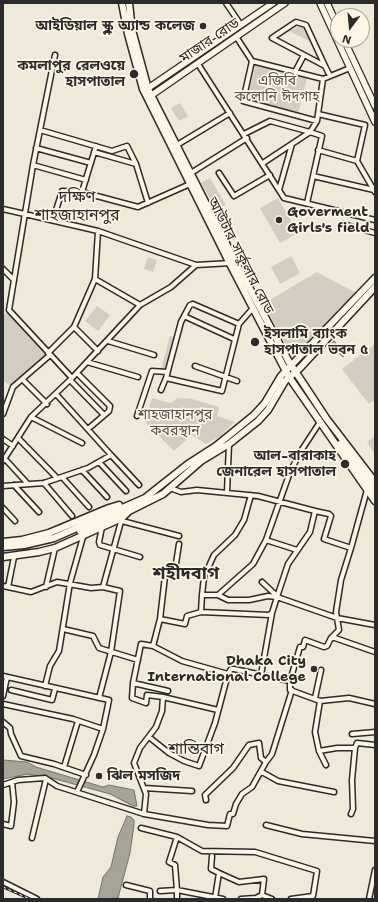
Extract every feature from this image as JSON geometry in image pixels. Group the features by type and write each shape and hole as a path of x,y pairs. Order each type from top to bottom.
{"main road":[{"name":"আউটার সার্কুলার রোড","path":"122,3 128,34 148,93 190,184 232,263 291,366 326,418 375,482"},
{"name":"আউটার সার্কুলার রোড","path":"130,3 132,30 148,93 177,145 253,308 289,377 375,501"},
{"name":"মাজার রোড","path":"148,93 273,3"},
{"name":"মাজার রোড","path":"148,93 198,64 285,3"},
{"path":"320,3 375,122"},
{"path":"348,48 372,93 375,106"},
{"path":"3,542 22,540 49,533 109,508 127,508 145,498 241,426 260,409 277,381 375,278"},
{"path":"3,547 24,545 54,538 127,508 170,488 201,461 229,444 265,415 282,385 296,372 375,287"},
{"path":"332,439 348,454 375,491"},
{"path":"3,557 14,557 55,548 83,537 122,519 127,508"},
{"path":"3,551 27,548 52,542 114,513"}],"street":[{"path":"226,3 240,26"},
{"path":"325,66 272,38 296,22 306,25 330,76"},
{"path":"237,38 252,61 323,79 350,68"},
{"path":"9,310 36,148 55,55"},
{"path":"295,72 304,55"},
{"path":"252,61 243,101 317,121"},
{"path":"198,64 284,198 375,220"},
{"path":"262,163 310,132 317,121 323,79"},
{"path":"177,145 230,113"},
{"path":"318,114 365,125 357,161 374,191"},
{"path":"190,173 270,121 322,136 307,203"},
{"path":"40,130 112,151 127,146 136,164 148,202"},
{"path":"279,190 292,144"},
{"path":"82,192 96,146"},
{"path":"36,148 91,163"},
{"path":"318,150 357,161"},
{"path":"94,152 136,164"},
{"path":"33,165 86,180"},
{"path":"219,173 234,196 270,175"},
{"path":"313,176 374,191"},
{"path":"53,220 62,191 82,192 138,207 190,184"},
{"path":"3,209 98,231 196,265 232,263"},
{"path":"343,224 375,233"},
{"path":"3,414 13,388 49,354 74,327 95,279 98,231"},
{"path":"28,484 4,460 31,417 77,373 140,305 171,288 196,265"},
{"path":"3,269 14,280"},
{"path":"95,279 140,305"},
{"path":"161,390 166,378 181,322 190,305 197,304 239,324"},
{"path":"166,378 222,391 239,324 253,308"},
{"path":"3,309 9,310 104,415"},
{"path":"184,316 234,339"},
{"path":"74,327 98,351"},
{"path":"108,341 154,355"},
{"path":"87,362 138,377"},
{"path":"195,366 237,381"},
{"path":"137,416 152,371 167,372"},
{"path":"77,373 110,406 109,411 88,429"},
{"path":"22,380 46,404"},
{"path":"56,394 138,485"},
{"path":"31,417 82,443"},
{"path":"218,595 252,567 266,540 279,501 301,451 320,422"},
{"path":"18,438 57,478"},
{"path":"3,439 13,446"},
{"path":"227,492 229,444"},
{"path":"3,486 44,483 82,470 111,455"},
{"path":"98,462 126,491"},
{"path":"82,470 107,497"},
{"path":"62,477 89,507"},
{"path":"44,483 72,516"},
{"path":"14,485 39,512"},
{"path":"170,488 182,492 192,490 251,495 330,514 325,540 351,548"},
{"path":"3,785 31,778 46,779 57,786 144,814 208,825 227,826 230,814 233,814 239,798 252,787 272,754 290,690 290,681 300,647 303,647 305,640 327,646 331,638 339,630 336,612 341,580 367,490"},
{"path":"201,612 204,577 214,555 235,535 244,520 251,495"},
{"path":"3,508 15,521"},
{"path":"261,675 272,613 277,597 288,564 310,532 315,511"},
{"path":"103,587 122,519 179,536"},
{"path":"102,527 99,544 140,557"},
{"path":"45,686 50,666 59,651 70,583 83,537"},
{"path":"266,540 297,550"},
{"path":"153,646 160,619 165,576 175,570 179,544"},
{"path":"46,587 55,548"},
{"path":"14,557 5,586 31,592 57,582 70,583 91,588 103,587 120,591 111,652 100,698"},
{"path":"262,582 277,597"},
{"path":"202,595 218,595 228,600 249,600 268,596 277,597 337,618 375,625"},
{"path":"160,619 185,624 187,616 201,612 269,615 272,613"},
{"path":"63,630 93,636 96,640 97,646 138,660"},
{"path":"331,638 375,652"},
{"path":"218,710 163,697 147,695 146,703 132,698 133,683 141,644 153,646 182,662 228,674"},
{"path":"149,737 169,753 184,761 199,766 218,710 228,674 231,669 290,681"},
{"path":"314,698 321,670"},
{"path":"3,696 5,677 100,698 109,702 103,728 86,775 77,792"},
{"path":"133,683 168,691"},
{"path":"11,690 52,700 55,688"},
{"path":"290,690 320,701 349,698 374,704 375,698"},
{"path":"144,814 146,794 134,763 140,748 156,727 162,711 163,697"},
{"path":"320,701 315,732 319,751 326,765"},
{"path":"3,704 103,728"},
{"path":"64,767 78,721"},
{"path":"3,722 10,728 11,734 21,756 64,767 86,775"},
{"path":"352,734 375,732"},
{"path":"206,800 205,795 233,768 249,745 259,743 261,758 266,762"},
{"path":"351,814 353,809 352,780 355,748 357,743 375,745"},
{"path":"319,751 337,748 355,748"},
{"path":"262,772 278,781 334,792"},
{"path":"32,838 46,779"},
{"path":"3,824 11,826 14,802 12,782"},
{"path":"144,788 192,791"},
{"path":"266,825 302,834 375,841"},
{"path":"141,828 177,837 202,851 255,852 317,871 314,898 291,899"},
{"path":"176,899 177,890 174,865 169,862 177,837"},
{"path":"212,856 211,869 219,873 240,882 264,879 262,895"},
{"path":"369,899 373,892 375,870"},
{"path":"215,898 219,873"},
{"path":"3,882 36,899"},
{"path":"126,885 150,891 150,899"},
{"path":"160,891 177,890 223,899"},
{"path":"241,899 256,898 262,895 272,899"}],"green space":[{"path":"303,25 313,43 289,31"},
{"name":"এজিবি কলোনি ঈদগাহ","path":"256,64 307,78 298,113 247,100"},
{"path":"180,103 188,116 179,121 171,108"},
{"path":"210,178 226,205 217,210 201,183"},
{"name":"Goverment Girls's field","path":"278,198 298,233 280,243 260,208"},
{"path":"291,256 300,273 280,284 271,267"},
{"path":"148,257 157,260 153,272 144,269"},
{"path":"317,272 356,293 294,359 263,304"},
{"path":"97,306 110,315 98,331 85,321"},
{"path":"7,313 46,355 11,386 3,381 3,315"},
{"path":"170,336 176,338 165,371 161,369"},
{"path":"375,344 375,399 369,404 342,369"},
{"name":"শাহজাহানপুর কবরস্থান","path":"152,398 171,403 177,398 192,399 219,407 217,416 235,422 219,437 206,444 192,435 174,451 145,422"},
{"path":"375,436 375,454 367,442"}],"shaded area":[{"path":"334,341 346,353 343,357 330,345"},
{"path":"3,760 27,762 36,767 103,787 109,785 134,790 137,806 133,806 110,794 48,777 28,774 3,779"},
{"path":"127,816 134,820 134,825 130,853 118,898 98,899 103,877 111,867 118,837"}],"railway":[{"path":"3,887 30,899"}],"place":[{"name":"আইডিয়াল স্কুল অ্যান্ড কলেজ","path":"203,26"},
{"name":"কমলাপুর রেলওয়ে হাসপাতাল","path":"134,74"},
{"name":"Goverment Girls's field","path":"279,220"},
{"name":"ইসলামি ব্যাংক হাসপাতাল ভবন ৫","path":"255,342"},
{"name":"আল-বারাকাহ জেনারেল হাসপাতাল","path":"345,464"},
{"name":"Dhaka City International College","path":"314,669"},
{"name":"ঝিল মসজিদ","path":"99,776"}],"district":[{"name":"দক্ষিণ শাহজাহানপুর","path":"77,207"},
{"name":"শহীদবাগ","path":"186,574"},
{"name":"শান্তিবাগ","path":"196,750"}]}
